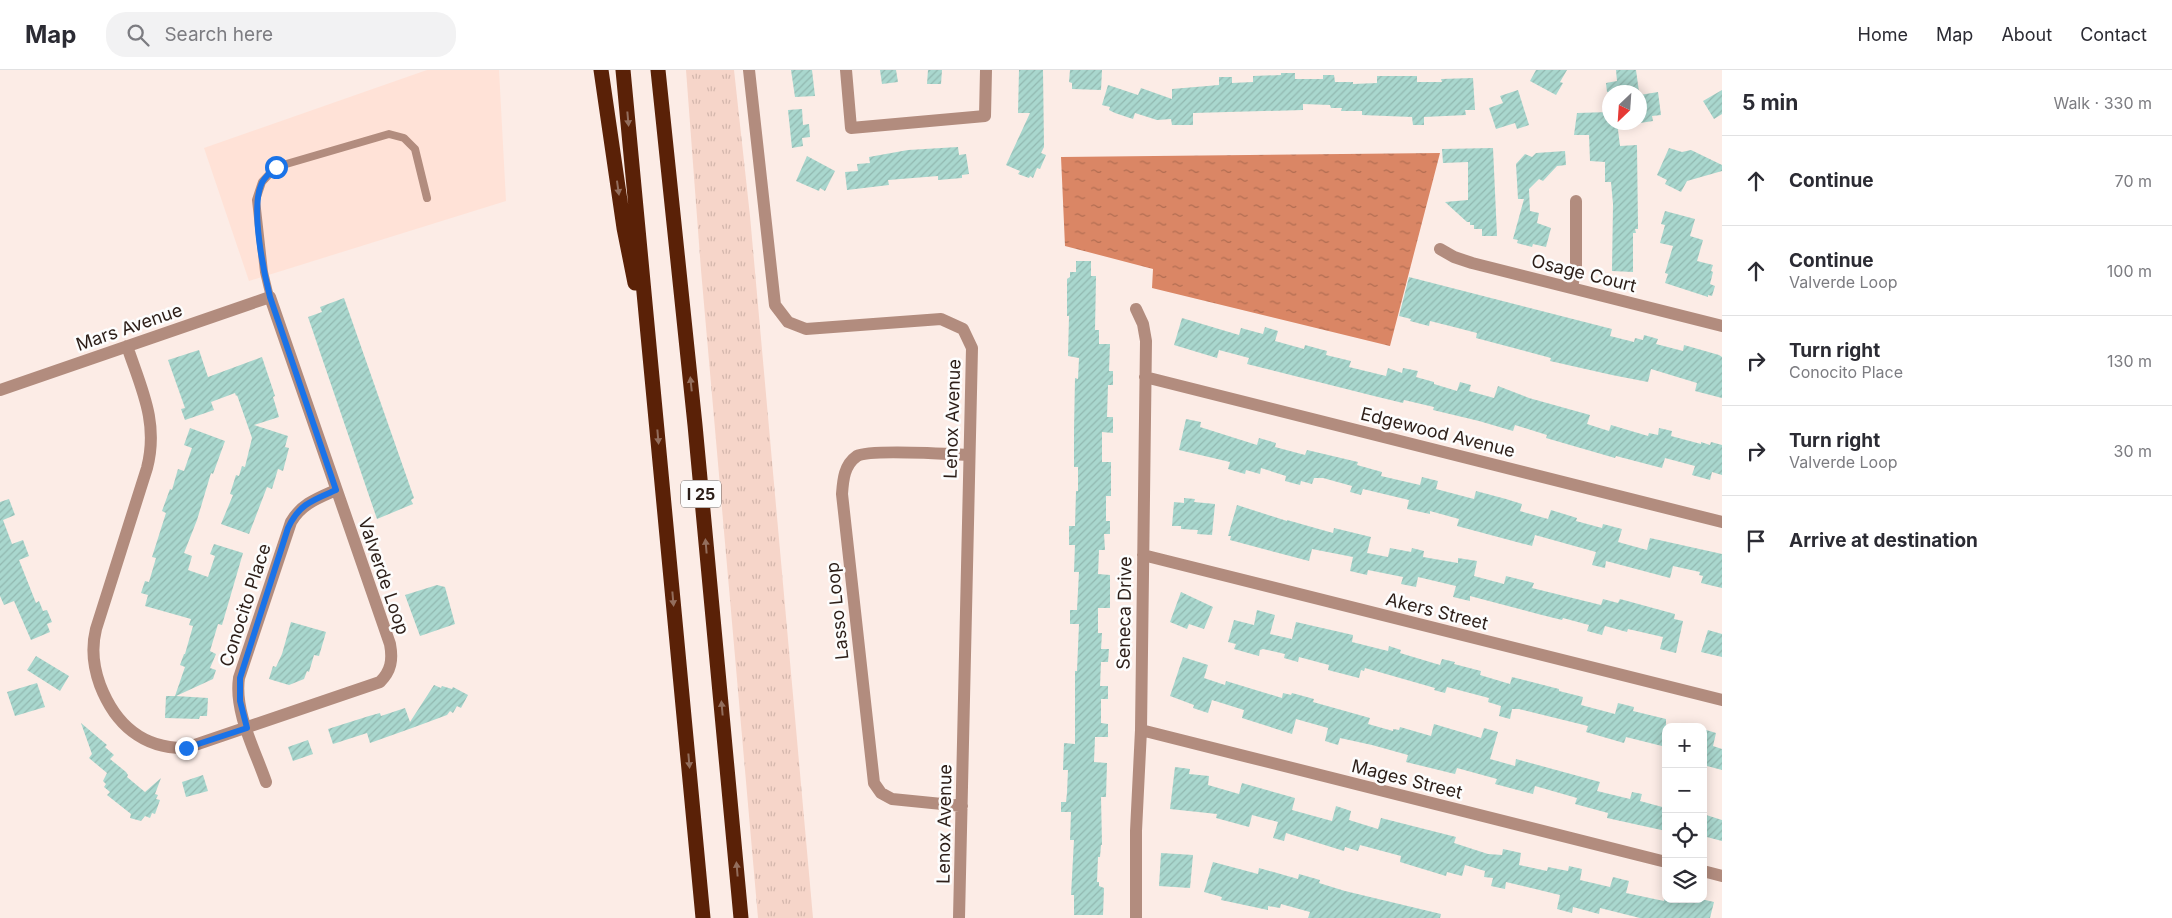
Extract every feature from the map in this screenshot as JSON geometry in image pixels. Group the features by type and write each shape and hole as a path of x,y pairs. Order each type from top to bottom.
{"highway":[{"path":"601,70 624,228 651,357"},
{"name":"I 25","path":"624,70 703,918"},
{"name":"I 25","path":"659,75 695,425 742,918"}],"street":[{"name":"Lenox Avenue","path":"749,70 775,306 788,322 806,329 941,319 964,329 972,348 959,918"},
{"path":"846,70 851,128 985,116 986,70"},
{"path":"1572,288 1576,266 1576,201"},
{"name":"Osage Court","path":"1440,249 1454,257 1472,263 1722,326"},
{"name":"Mars Avenue","path":"0,390 270,297"},
{"name":"Valverde Loop","path":"127,346 148,408 152,444 147,468 94,638 93,657 106,700 127,729 150,743 168,748 186,748 374,685 380,682 389,672 392,658 390,644 270,297"},
{"name":"Seneca Drive","path":"1136,310 1145,332 1141,730 1136,845 1139,917"},
{"name":"Edgewood Avenue","path":"1145,376 1722,522"},
{"name":"Lasso Loop","path":"962,806 892,799 881,793 874,783 842,494 846,468 858,456 883,452 969,455"},
{"name":"Conocito Place","path":"266,782 247,728 240,701 240,678 288,528 294,516 303,506 336,490"},
{"name":"Akers Street","path":"1143,555 1722,700"},
{"name":"Mages Street","path":"1141,730 1662,861"},
{"path":"1707,872 1722,876"}],"lane":[{"path":"270,297 264,272 256,200 262,182 276,167 389,134 404,138 415,149 427,198"}],"shaded area":[{"path":"427,70 499,70 506,201 249,281 204,148"}],"green space":[{"path":"686,70 734,70 750,216 813,918 758,918 701,270"}],"water":[{"path":"1440,153 1390,346 1152,288 1153,269 1065,246 1061,157"}],"building":[{"path":"791,70 812,70 815,96 795,97"},
{"path":"880,70 896,70 898,82 882,84"},
{"path":"928,70 942,70 941,84 927,84"},
{"path":"1019,70 1043,70 1044,147 1041,153 1046,155 1040,169 1037,168 1033,178 1018,174 1020,171 1006,165 1030,113 1018,113"},
{"path":"1070,70 1102,70 1101,90 1072,89 1072,83 1069,82"},
{"path":"1536,70 1567,70 1560,82 1563,83 1556,95 1530,81"},
{"path":"1616,70 1636,70 1638,85 1606,85 1606,83 1617,81"},
{"path":"1281,73 1295,73 1295,79 1323,79 1323,75 1334,75 1335,82 1353,82 1353,84 1377,83 1377,76 1417,76 1417,82 1442,82 1441,79 1473,78 1475,110 1465,110 1466,115 1424,117 1424,125 1413,125 1412,117 1362,115 1362,111 1341,111 1342,108 1331,108 1330,105 1303,104 1303,110 1193,113 1193,125 1172,125 1171,119 1157,120 1135,113 1133,119 1115,113 1109,110 1110,107 1102,105 1108,85 1138,95 1141,88 1172,99 1172,89 1219,85 1219,77 1232,77 1232,83 1253,82 1253,76 1281,75"},
{"path":"1518,90 1529,125 1517,129 1515,123 1496,129 1489,108 1503,103 1500,96"},
{"path":"1722,90 1722,114 1714,119 1703,101"},
{"path":"1658,92 1661,115 1652,116 1653,121 1647,122 1647,94"},
{"path":"802,109 803,125 809,124 810,137 802,138 803,146 792,148 788,110"},
{"path":"1602,112 1602,130 1618,130 1620,146 1637,145 1638,229 1635,229 1636,233 1633,233 1633,272 1612,271 1613,204 1611,182 1605,182 1605,162 1590,161 1589,135 1574,135 1577,113"},
{"path":"958,147 959,155 966,154 969,174 962,175 962,178 938,180 938,176 888,180 889,185 847,190 845,172 858,171 857,164 870,163 869,157 908,150"},
{"path":"1493,148 1497,236 1482,236 1482,229 1474,229 1474,225 1470,225 1470,222 1467,222 1445,202 1468,200 1468,162 1443,163 1442,149"},
{"path":"1669,148 1682,152 1691,150 1722,165 1722,171 1687,181 1681,192 1665,184 1667,180 1657,175"},
{"path":"1565,151 1566,165 1557,166 1543,181 1539,179 1529,189 1530,211 1539,213 1537,223 1551,228 1546,247 1533,244 1532,247 1517,243 1518,240 1513,239 1524,199 1518,199 1516,164 1525,154 1532,157 1536,153"},
{"path":"807,156 835,171 825,191 820,188 819,191 796,181"},
{"path":"1665,211 1695,219 1690,236 1703,240 1697,261 1713,265 1710,284 1715,286 1712,296 1708,295 1708,297 1665,283 1668,274 1665,273 1673,246 1660,243 1665,225 1661,224"},
{"path":"1076,261 1091,261 1091,276 1096,276 1095,330 1099,330 1099,344 1110,344 1109,371 1113,371 1113,385 1108,385 1107,417 1113,417 1113,433 1102,432 1102,462 1111,462 1111,496 1106,496 1106,521 1110,521 1110,534 1104,534 1105,550 1099,550 1098,574 1110,575 1110,608 1098,608 1098,633 1102,633 1101,649 1109,649 1108,662 1101,662 1100,686 1108,686 1108,699 1101,699 1101,723 1108,724 1108,737 1095,737 1094,762 1107,763 1106,797 1101,797 1102,845 1100,857 1098,857 1097,882 1099,882 1099,886 1104,888 1103,915 1074,915 1074,895 1071,895 1074,840 1070,840 1071,812 1061,812 1061,802 1066,802 1068,770 1063,770 1064,743 1075,744 1075,671 1077,671 1079,624 1070,624 1070,610 1077,610 1079,572 1074,572 1075,545 1069,545 1069,526 1075,526 1076,491 1078,491 1078,467 1074,467 1074,431 1075,378 1078,379 1079,358 1068,356 1069,316 1067,316 1067,279 1070,277 1070,272 1076,272"},
{"path":"1409,277 1612,329 1610,336 1634,342 1635,338 1643,340 1644,335 1658,339 1656,344 1683,351 1684,345 1719,355 1722,357 1722,398 1695,391 1697,383 1651,369 1648,382 1612,375 1550,361 1551,358 1476,338 1477,333 1430,321 1429,326 1410,321 1411,319 1399,316"},
{"path":"344,298 414,498 411,500 413,504 377,519 308,317 322,312 320,307"},
{"path":"1182,318 1239,335 1241,328 1263,334 1265,327 1278,331 1275,341 1304,349 1305,345 1327,351 1326,355 1351,361 1349,367 1386,376 1388,368 1402,373 1403,368 1418,371 1416,377 1434,382 1434,384 1457,391 1460,382 1471,385 1469,391 1494,398 1498,386 1529,398 1590,415 1587,424 1609,431 1611,425 1648,436 1649,433 1658,435 1659,428 1672,431 1671,436 1701,444 1701,442 1710,445 1711,442 1722,445 1722,475 1712,472 1710,480 1692,475 1695,466 1665,458 1662,468 1616,456 1615,458 1546,438 1547,435 1515,425 1513,431 1433,410 1434,407 1404,400 1403,403 1247,364 1249,358 1219,350 1217,358 1174,345"},
{"path":"199,350 208,377 262,357 275,396 273,397 279,417 254,425 288,436 285,447 289,448 283,471 278,469 272,489 267,487 249,534 221,524 233,495 230,494 236,475 239,476 242,466 245,467 252,438 237,395 235,393 211,402 214,410 185,420 181,409 185,408 168,360"},
{"path":"1186,419 1201,422 1200,427 1257,445 1259,438 1276,443 1275,447 1305,455 1307,450 1358,462 1357,465 1382,472 1381,476 1420,485 1422,477 1438,481 1436,489 1474,499 1476,491 1506,499 1522,504 1520,511 1548,519 1551,510 1577,518 1576,521 1602,528 1603,524 1622,529 1618,542 1647,550 1650,538 1722,554 1722,588 1701,583 1703,576 1699,575 1700,572 1673,566 1670,578 1606,561 1605,568 1592,565 1596,552 1535,535 1532,546 1457,526 1459,519 1430,511 1430,514 1407,509 1409,500 1363,489 1361,495 1350,492 1352,486 1323,478 1314,478 1312,484 1301,481 1300,485 1285,481 1286,476 1261,468 1260,474 1246,470 1245,474 1228,469 1230,462 1179,450"},
{"path":"190,428 225,441 213,474 211,473 197,520 184,553 192,556 188,570 208,577 215,556 210,554 214,544 243,553 222,625 218,624 210,651 216,654 210,668 216,670 213,679 176,696 208,698 207,716 200,716 199,719 165,718 166,696 175,696 185,667 180,665 193,626 189,625 191,619 145,606 148,595 141,593 145,581 149,582 156,558 152,557 166,513 162,511 170,489 172,490 178,469 184,471 192,448 184,445"},
{"path":"1184,498 1195,499 1194,502 1215,504 1212,535 1197,534 1198,530 1181,529 1181,526 1172,526 1174,502 1184,503"},
{"path":"9,499 15,515 3,520 12,544 23,540 29,556 19,560 36,603 39,601 43,611 47,610 52,622 47,624 50,632 31,640 14,601 4,605 0,596 0,502"},
{"path":"1237,505 1333,533 1334,528 1371,537 1367,553 1388,557 1390,548 1411,552 1412,548 1424,551 1423,557 1458,563 1458,558 1477,561 1474,576 1504,584 1506,576 1534,583 1532,588 1601,605 1603,599 1618,603 1620,599 1675,614 1674,619 1683,621 1676,653 1660,649 1663,637 1628,629 1627,632 1605,626 1602,635 1587,631 1589,625 1563,618 1562,620 1470,596 1470,601 1453,597 1456,586 1418,577 1416,587 1401,584 1403,577 1368,570 1367,575 1350,571 1353,557 1312,549 1309,561 1230,540 1231,536 1228,536"},
{"path":"437,585 445,587 455,624 420,636 405,595"},
{"path":"1181,592 1213,607 1204,629 1189,624 1187,629 1170,622"},
{"path":"1257,610 1275,615 1270,634 1292,639 1296,622 1353,635 1352,642 1388,651 1389,646 1401,650 1400,653 1440,665 1442,659 1455,662 1454,664 1481,671 1480,675 1510,684 1512,677 1559,689 1559,691 1583,697 1581,705 1615,714 1618,703 1634,707 1633,711 1666,719 1666,723 1662,723 1662,746 1626,737 1624,743 1586,732 1588,726 1519,709 1512,709 1510,719 1499,716 1501,706 1488,702 1489,698 1447,687 1445,693 1434,690 1435,688 1365,668 1364,671 1361,670 1359,678 1328,670 1329,665 1299,657 1298,662 1284,658 1285,654 1263,649 1260,650 1259,656 1234,649 1236,644 1228,642 1234,620 1254,625"},
{"path":"291,622 326,632 319,656 314,655 309,672 307,671 304,679 289,685 269,679 273,666 276,667 282,654"},
{"path":"1708,630 1722,634 1722,657 1701,652"},
{"path":"36,656 69,676 60,691 27,670"},
{"path":"1183,657 1208,665 1204,678 1225,685 1226,681 1282,698 1283,693 1291,695 1292,693 1314,699 1313,702 1370,718 1368,724 1393,731 1393,729 1399,730 1400,727 1431,736 1434,724 1481,738 1484,728 1498,732 1490,759 1515,766 1516,759 1600,782 1597,791 1630,799 1632,792 1642,794 1640,801 1662,807 1662,830 1607,818 1608,813 1575,804 1577,798 1535,786 1533,794 1495,784 1497,779 1457,768 1455,774 1406,762 1408,755 1372,745 1340,738 1338,745 1325,741 1328,728 1296,719 1292,734 1242,718 1244,710 1212,700 1208,713 1193,708 1194,705 1170,696"},
{"path":"37,683 45,707 15,716 7,692"},
{"path":"434,685 441,688 442,686 452,689 453,687 468,695 461,708 457,706 453,713 450,711 447,715 370,743 367,733 333,744 328,729 369,716 380,713 381,716 405,708 410,722"},
{"path":"81,723 107,745 105,747 114,755 110,759 126,772 127,777 145,792 161,778 155,794 158,795 156,799 160,800 155,814 152,813 150,818 145,816 141,821 130,818 131,814 107,795 110,792 104,787 106,784 103,781 107,773 89,758 92,754"},
{"path":"1707,730 1716,733 1713,746 1722,749 1722,770 1707,766"},
{"path":"308,740 313,754 293,761 288,747"},
{"path":"1175,767 1190,769 1189,774 1209,776 1208,785 1239,794 1242,783 1295,798 1292,810 1332,821 1336,806 1351,811 1349,820 1378,829 1381,818 1456,837 1454,843 1488,854 1502,855 1503,849 1521,853 1519,865 1547,871 1548,867 1568,871 1569,866 1582,869 1580,880 1610,887 1613,877 1629,881 1626,893 1662,901 1662,903 1707,903 1707,900 1714,902 1710,918 1640,918 1600,908 1599,914 1573,907 1572,913 1557,909 1560,895 1506,882 1505,889 1491,886 1493,878 1484,877 1485,871 1465,865 1462,876 1447,872 1446,876 1400,862 1401,856 1360,845 1358,851 1345,847 1344,851 1286,833 1284,841 1273,838 1278,822 1252,815 1249,827 1216,818 1217,814 1170,809"},
{"path":"203,775 208,791 186,797 182,782"},
{"path":"1707,815 1722,820 1722,841 1707,837"},
{"path":"1161,853 1193,855 1190,888 1159,886"},
{"path":"1213,862 1258,874 1259,868 1298,879 1299,874 1320,880 1319,883 1345,891 1441,914 1440,918 1308,918 1310,912 1281,904 1280,908 1268,906 1268,910 1221,900 1222,897 1204,892"}],"route":[{"path":"186,748 247,728 238,685 288,528 298,510 308,502 336,490 270,297 264,272 256,200 262,182 276,167"}]}
